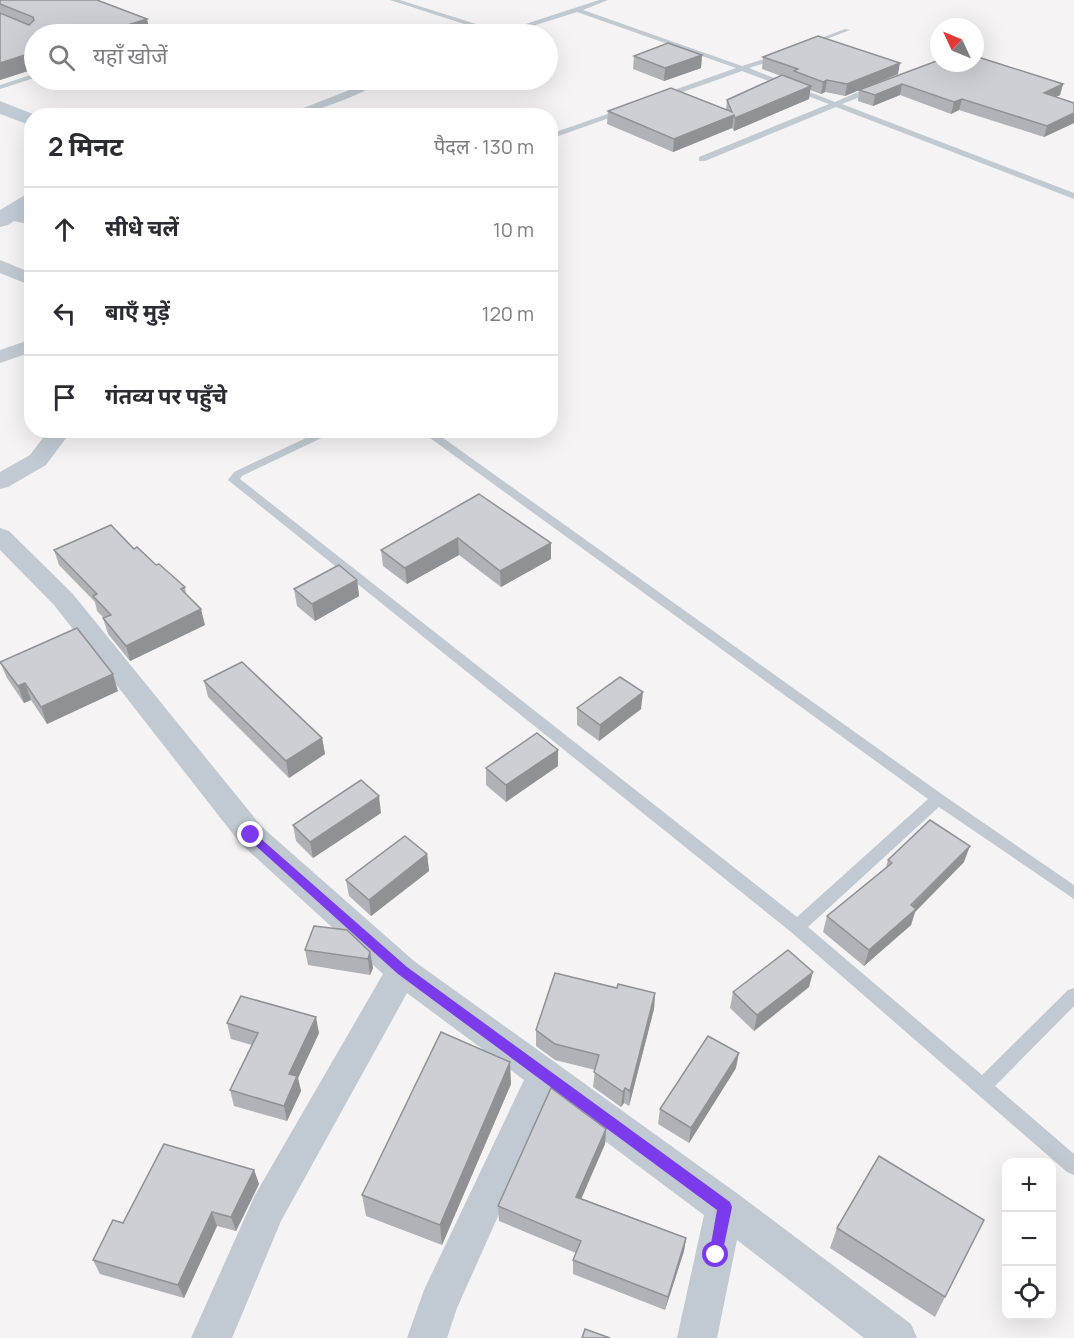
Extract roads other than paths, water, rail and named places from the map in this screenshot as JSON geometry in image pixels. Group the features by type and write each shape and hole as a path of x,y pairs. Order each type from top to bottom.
{"street":[{"path":"0,107 24,117"},
{"path":"0,266 24,276"},
{"path":"0,357 24,348"},
{"path":"0,482 38,460 55,438"},
{"path":"0,536 63,599 251,835 402,970 725,1207 897,1338"},
{"path":"211,1338 268,1208 402,970"},
{"path":"427,1338 438,1304 544,1075"},
{"path":"697,1338 725,1207"}],"lane":[{"path":"393,0 470,24"},
{"path":"532,24 605,0"},
{"path":"578,10 744,69 1074,196"},
{"path":"796,49 847,30"},
{"path":"658,99 786,53"},
{"path":"0,87 24,79"},
{"path":"702,159 887,83"},
{"path":"312,108 357,90"},
{"path":"558,134 637,106"},
{"path":"316,438 238,474 234,480 796,927 1074,1166"},
{"path":"435,438 938,799 1074,893"},
{"path":"796,927 938,799"},
{"path":"982,1087 1074,995"}]}
